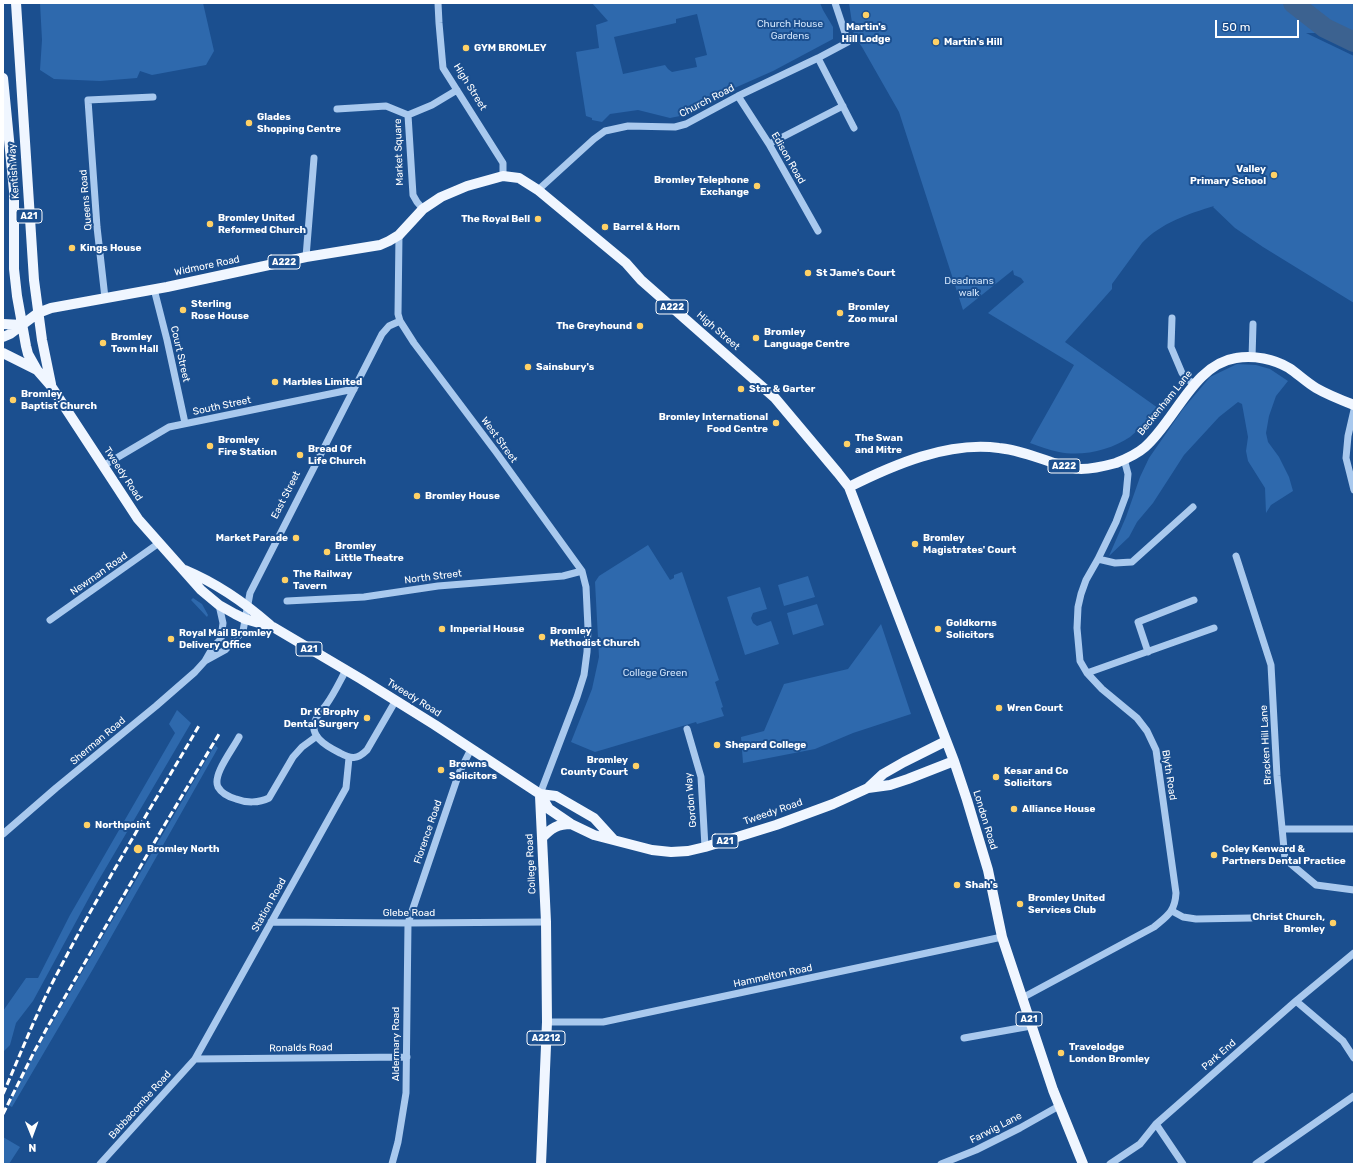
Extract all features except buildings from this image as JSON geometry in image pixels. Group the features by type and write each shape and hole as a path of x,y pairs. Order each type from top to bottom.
{"main road":[{"name":"Kentish Way","path":"16,3 34,280 38,313"},
{"name":"Kentish Way","path":"3,78 14,191 15,281 22,325"},
{"name":"High Street","path":"503,176 519,178 538,190 626,263 641,280 765,388 849,487"},
{"name":"A222","path":"399,235 424,209 441,197 455,190 503,176"},
{"name":"Widmore Road","path":"3,337 10,334 38,313 51,308 380,245 399,235"},
{"name":"Tweedy Road","path":"38,313 51,386"},
{"path":"3,324 22,325"},
{"name":"Tweedy Road","path":"22,325 26,346 31,361 51,386 138,519 201,590 219,604 245,619 273,627"},
{"path":"3,353 37,370"},
{"name":"Beckenham Lane","path":"849,487 917,458 962,448 985,447 1006,449 1067,467 1081,469 1096,468 1124,459 1139,451 1151,442 1194,385 1207,372 1224,362 1236,358 1269,360 1282,364 1317,389 1354,405"},
{"name":"London Road","path":"849,487 918,663 954,761 988,870 1002,938 1059,1106 1083,1164"},
{"name":"Tweedy Road","path":"183,569 203,577 247,605 273,627 396,700 540,794 556,796 594,818 614,840"},
{"name":"Tweedy Road","path":"540,794 549,810 594,835 652,850 671,852 688,851 776,825 833,804 868,788 884,774 946,741"},
{"name":"Tweedy Road","path":"868,788 890,785 954,761"},
{"name":"College Road","path":"540,794 546,922 546,1022 541,1164"},
{"path":"542,838 555,826 572,824"}],"street":[{"name":"High Street","path":"438,3 438,23 443,68 503,163 503,176"},
{"name":"Church Road","path":"538,190 594,138 605,131 628,126 675,127 686,124 738,96 848,42 835,3"},
{"path":"818,58 854,128"},
{"name":"Market Square","path":"424,209 413,195 408,115 432,105 457,90"},
{"name":"Edison Road","path":"738,96 769,144 818,231"},
{"name":"Queens Road","path":"105,298 88,100 153,98"},
{"path":"337,109 386,106 408,115"},
{"path":"769,144 843,106"},
{"path":"306,258 314,158"},
{"path":"399,235 398,314 400,321"},
{"name":"Court Street","path":"154,289 185,423"},
{"path":"1172,318 1171,347 1182,373 1194,385"},
{"name":"East Street","path":"247,605 250,593 382,334 389,326 400,321"},
{"name":"West Street","path":"400,321 414,343 496,452 582,571"},
{"path":"1252,358 1253,324"},
{"name":"South Street","path":"103,466 169,427 354,389"},
{"path":"1354,410 1348,436 1346,458 1354,490"},
{"name":"Blyth Road","path":"1124,459 1128,474 1126,495 1116,522 1088,576 1081,594 1076,628 1080,661 1087,673 1102,689 1137,718 1147,731 1156,750 1176,893 1172,911"},
{"path":"1098,559 1115,563 1132,562 1193,508"},
{"name":"Newman Road","path":"50,620 159,543"},
{"name":"Bracken Hill Lane","path":"1236,556 1272,665 1278,776 1285,859 1316,885 1354,890"},
{"name":"North Street","path":"286,601 364,597 438,586 563,576 582,571"},
{"name":"College Road","path":"540,794 584,675 588,628 586,587 582,571"},
{"path":"1148,652 1138,622 1194,600"},
{"name":"Sherman Road","path":"205,661 209,652 221,639 223,623 219,604"},
{"path":"245,619 247,605"},
{"name":"Sherman Road","path":"3,834 56,788 156,706 205,661 225,650 243,631 245,619"},
{"path":"1087,673 1214,628"},
{"path":"346,670 314,722 316,736 327,746 349,758 356,757 367,750 396,700"},
{"name":"Gordon Way","path":"687,728 701,777 705,847"},
{"path":"239,738 221,768 217,782 219,789 225,795 238,800 263,802 269,798 293,757 302,747 316,736"},
{"name":"Florence Road","path":"408,923 459,774 471,749"},
{"name":"Station Road","path":"195,1059 346,788 349,758"},
{"path":"1282,828 1354,829"},
{"path":"1022,998 1154,927 1172,911 1183,917 1196,919 1251,918"},
{"name":"Glebe Road","path":"271,922 546,922"},
{"name":"Aldermary Road","path":"392,1164 404,1113 406,1094 406,977 408,923"},
{"name":"Hammelton Road","path":"546,1022 603,1022 1002,938"},
{"name":"Park End","path":"1110,1164 1140,1144 1156,1124 1296,1001 1354,953"},
{"path":"1296,1001 1343,1041 1354,1058"},
{"path":"964,1038 1031,1026"},
{"name":"Ronalds Road","path":"195,1059 407,1057"},
{"name":"Babbacombe Road","path":"100,1164 195,1059"},
{"path":"1256,1164 1354,1096"},
{"name":"Farwig Lane","path":"941,1164 976,1150 1059,1106"},
{"path":"1156,1124 1183,1164"}],"green space":[{"path":"40,3 203,3 214,51 206,65 152,75 140,71 137,78 100,81 54,79 40,70 42,40"},
{"name":"Church House Gardens","path":"592,3 820,3 833,27 833,39 773,71 730,90 680,116 670,118 638,110 610,114 602,122 592,120 592,118 586,116 576,52 599,48 596,25 608,21","holes":["697,14 707,55 695,58 697,67 672,72 665,65 623,74 614,37 676,23 676,19"]},
{"name":"Deadmans walk","path":"849,3 1354,3 1354,33 1306,33 1354,56 1354,303 1235,228 1213,207 1214,206 1175,220 1149,236 1142,243 1112,284 1112,289 1065,342 1158,408 1130,437 1105,449 1077,454 1059,452 1030,443 1074,365 988,313 1024,282 1021,278 1014,275 1013,270 963,310 899,112 862,47 854,36"},
{"path":"1237,364 1256,365 1270,369 1288,381 1276,396 1269,416 1266,433 1268,442 1279,457 1289,477 1293,491 1271,505 1266,513 1265,488 1248,461 1246,451 1248,437 1242,404 1238,402 1219,417 1184,455 1153,503 1137,522 1129,537 1109,556 1149,458 1183,409 1210,377"},
{"name":"College Green","path":"648,545 670,580 674,578 674,575 682,572 719,680 715,682 723,707 721,708 724,716 697,724 696,722 595,752 571,742 592,689 599,657 595,582 599,576"},
{"path":"808,576 815,597 784,606 778,585"},
{"path":"760,587 767,609 753,613 751,618 753,623 757,626 771,621 779,644 745,655 727,597"},
{"path":"193,598 202,604 208,615 207,617 191,600"},
{"path":"817,604 824,625 793,635 787,613"},
{"path":"881,624 911,714 853,733 815,749 743,763 741,737 764,731 784,684 848,669"},
{"path":"177,710 191,723 97,883 33,1001 16,1023 10,1045 3,1052 3,1011 26,978 38,978 70,915 175,733 169,724"},
{"path":"215,745 218,748 93,969 12,1107 8,1105 37,1049"},
{"path":"3,1137 20,1147 9,1164 3,1164"}],"waterway":[{"path":"1293,3 1325,28 1354,42"}],"railway":[{"path":"3,1094 50,987 75,940 200,724"},
{"path":"3,1114 47,1028 219,734"}],"place":[{"name":"Martin's Hill Lodge","path":"866,15"},
{"name":"Martin's Hill","path":"936,42"},
{"name":"GYM BROMLEY","path":"466,48"},
{"name":"Glades Shopping Centre","path":"249,123"},
{"name":"Valley Primary School","path":"1274,175"},
{"name":"Bromley Telephone Exchange","path":"757,186"},
{"name":"The Royal Bell","path":"538,219"},
{"name":"Bromley United Reformed Church","path":"210,224"},
{"name":"Barrel & Horn","path":"605,227"},
{"name":"Kings House","path":"72,248"},
{"name":"St Jame's Court","path":"808,273"},
{"name":"Sterling Rose House","path":"183,310"},
{"name":"Bromley Zoo mural","path":"840,313"},
{"name":"The Greyhound","path":"640,326"},
{"name":"Bromley Language Centre","path":"756,338"},
{"name":"Bromley Town Hall","path":"103,343"},
{"name":"Sainsbury's","path":"528,367"},
{"name":"Marbles Limited","path":"275,382"},
{"name":"Star & Garter","path":"741,389"},
{"name":"Bromley Baptist Church","path":"13,400"},
{"name":"Bromley International Food Centre","path":"776,423"},
{"name":"The Swan and Mitre","path":"847,444"},
{"name":"Bromley Fire Station","path":"210,446"},
{"name":"Bread Of Life Church","path":"300,455"},
{"name":"Bromley House","path":"417,496"},
{"name":"Market Parade","path":"296,538"},
{"name":"Bromley Magistrates' Court","path":"915,544"},
{"name":"Bromley Little Theatre","path":"327,552"},
{"name":"The Railway Tavern","path":"285,580"},
{"name":"Imperial House","path":"442,629"},
{"name":"Goldkorns Solicitors","path":"938,629"},
{"name":"Bromley Methodist Church","path":"542,637"},
{"name":"Royal Mail Bromley Delivery Office","path":"171,639"},
{"name":"Wren Court","path":"999,708"},
{"name":"Dr K Brophy Dental Surgery","path":"367,718"},
{"name":"Shepard College","path":"717,745"},
{"name":"Bromley County Court","path":"636,766"},
{"name":"Browns Solicitors","path":"441,770"},
{"name":"Kesar and Co Solicitors","path":"996,777"},
{"name":"Alliance House","path":"1014,809"},
{"name":"Northpoint","path":"87,825"},
{"name":"Bromley North","path":"138,849"},
{"name":"Coley Kenward & Partners Dental Practice","path":"1214,855"},
{"name":"Shah's","path":"957,885"},
{"name":"Bromley United Services Club","path":"1020,904"},
{"name":"Christ Church, Bromley","path":"1333,923"},
{"name":"Travelodge London Bromley","path":"1061,1053"}]}
